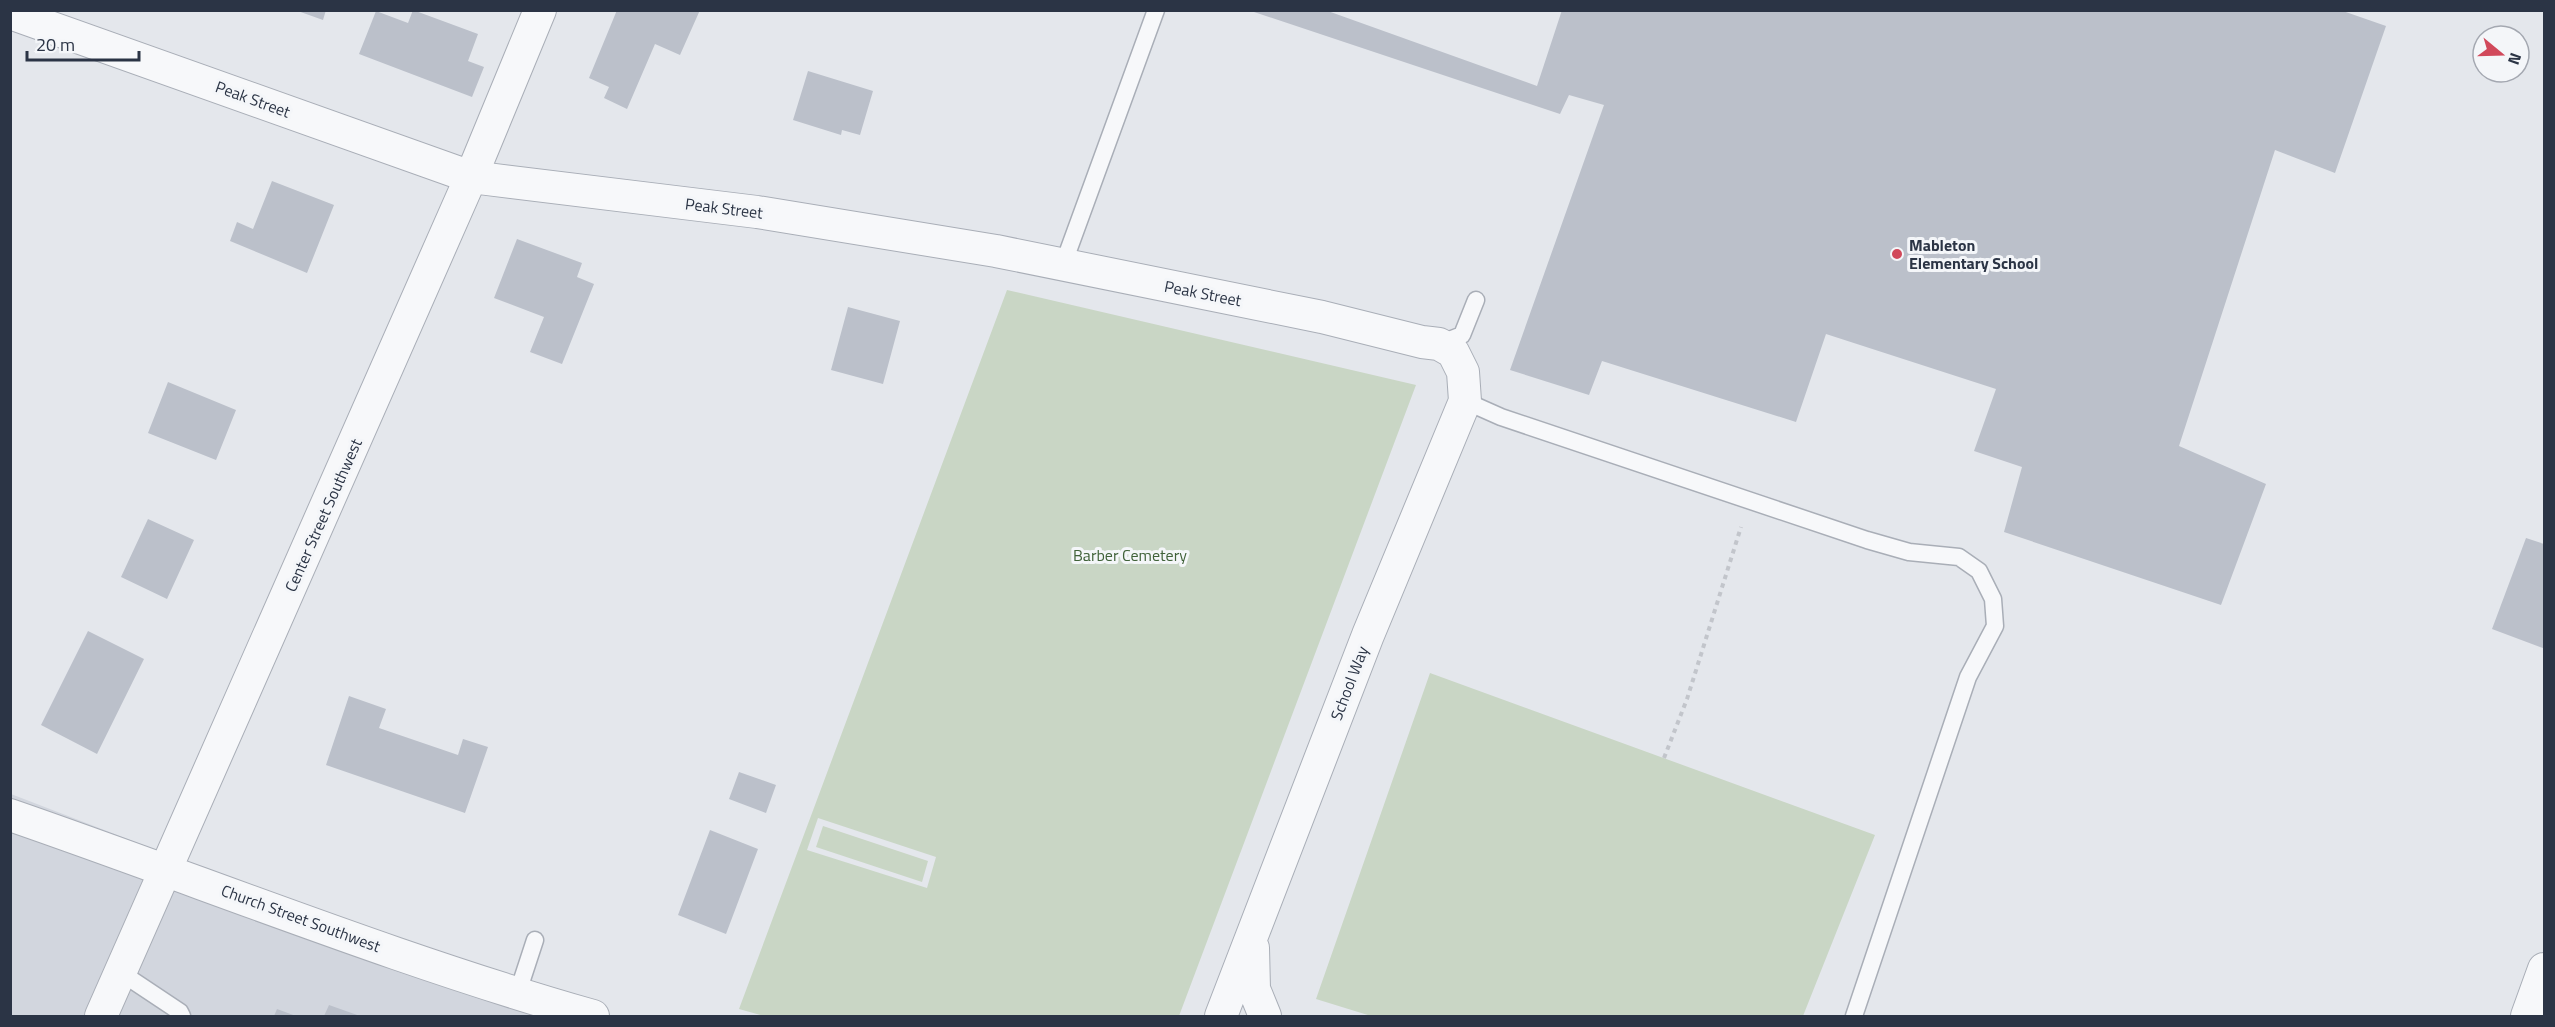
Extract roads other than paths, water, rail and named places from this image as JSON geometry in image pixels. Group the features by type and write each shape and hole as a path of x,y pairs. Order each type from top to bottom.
{"street":[{"name":"Center Street Southwest","path":"101,1017 471,177 540,10"},
{"name":"Peak Street","path":"10,13 471,177 757,212 996,251 1322,316 1446,348"},
{"name":"School Way","path":"1221,1017 1368,636 1465,402 1463,372 1446,348"},
{"name":"Church Street Southwest","path":"10,815 407,957 593,1017"},
{"path":"1252,935 1254,989 1265,1017"},
{"path":"2527,1017 2544,969"}],"lane":[{"path":"1064,265 1156,10"},
{"path":"1446,348 1462,335 1476,300"},
{"path":"1465,402 1501,417 1909,552 1959,557 1979,571 1993,599 1995,626 1968,677 1854,1017"},
{"path":"517,994 535,940"},
{"path":"120,972 180,1012 182,1017"}],"place":[{"name":"Mableton Elementary School","path":"1897,254"}],"park label":[{"name":"Barber Cemetery","path":"1130,555"}]}
